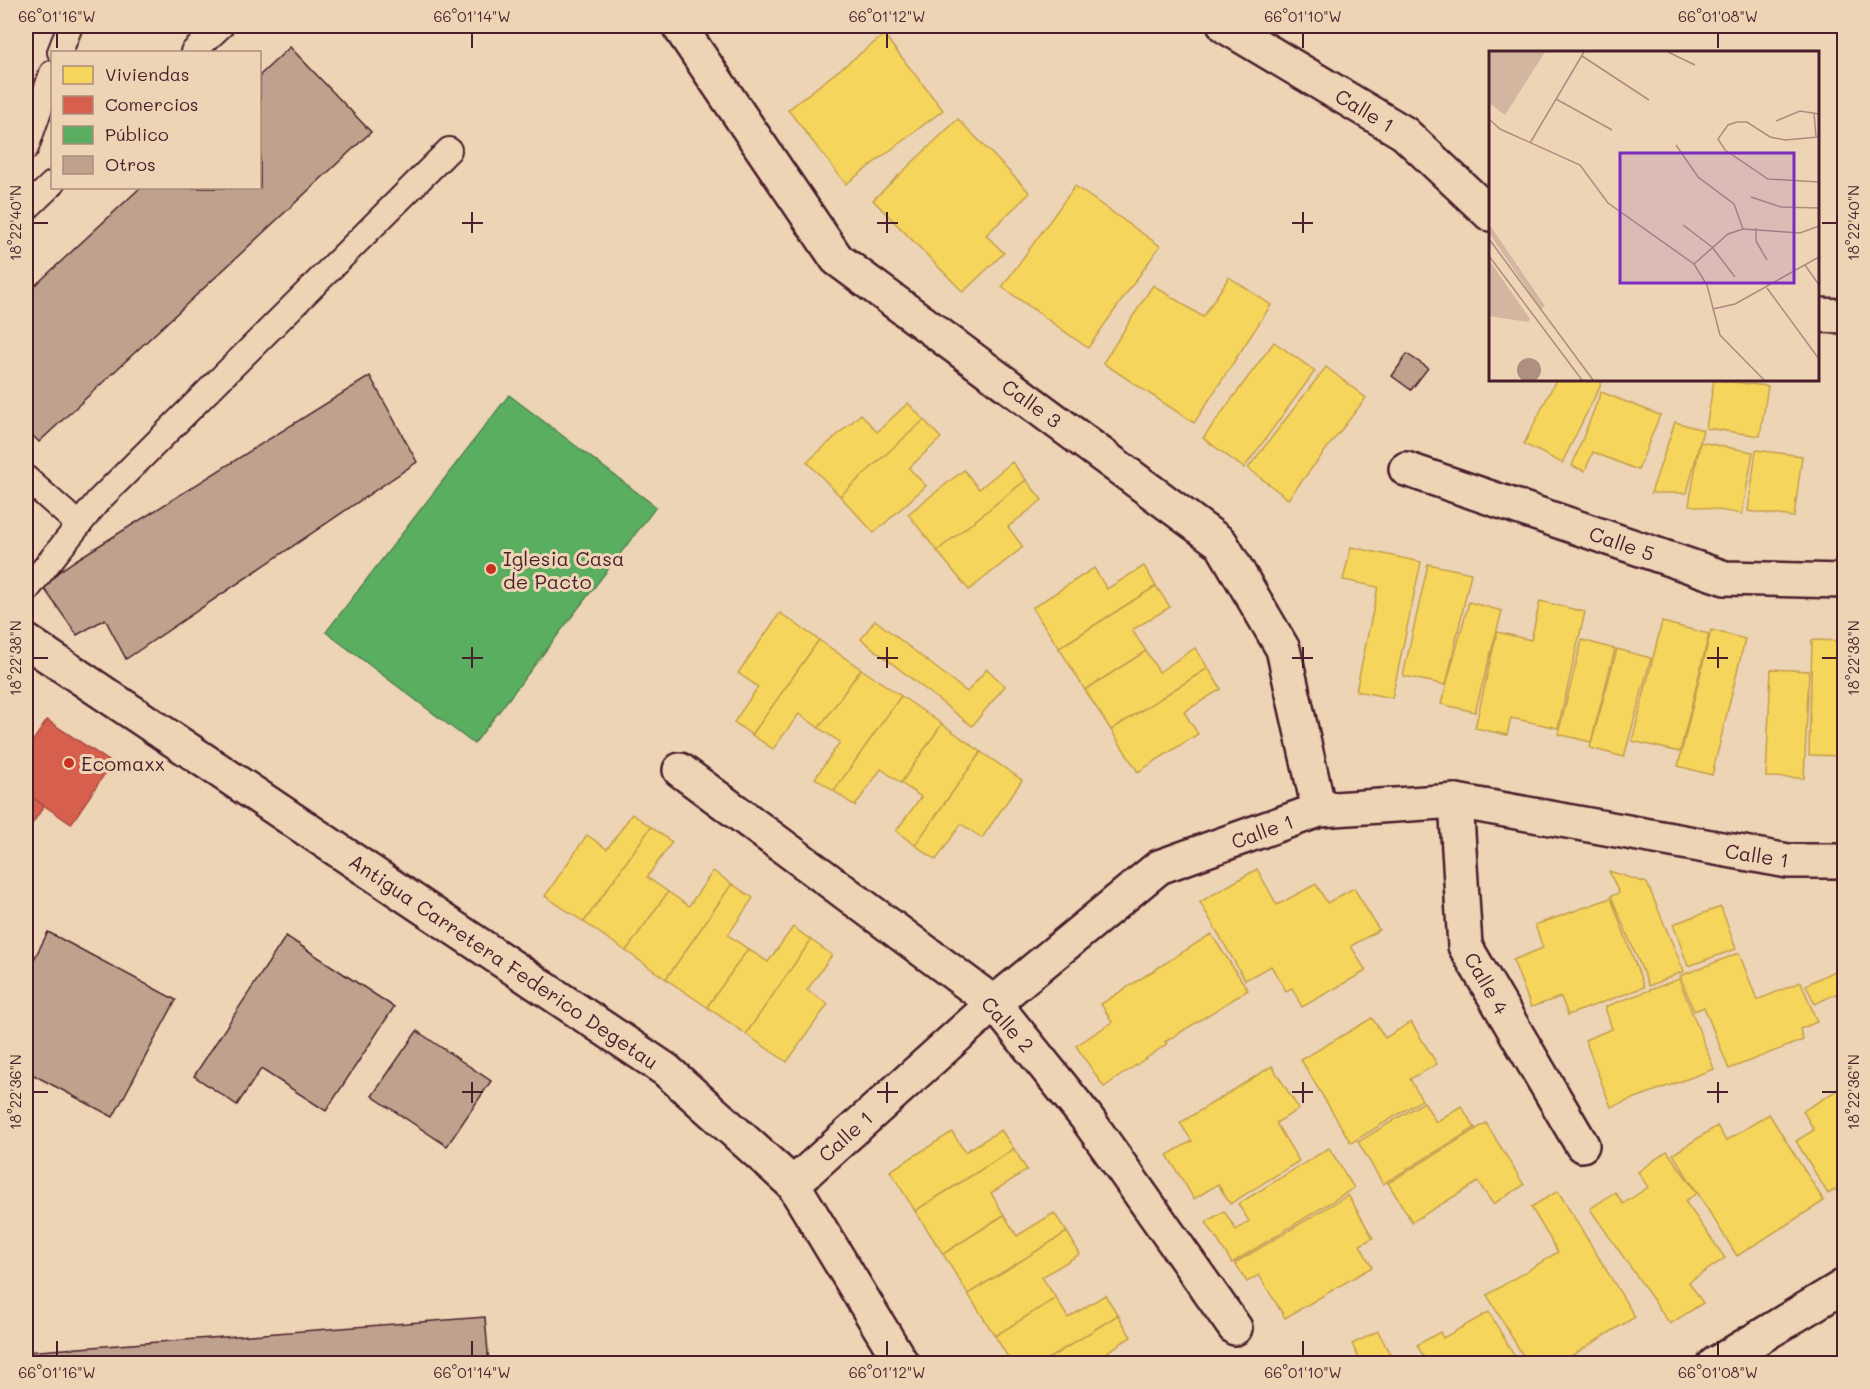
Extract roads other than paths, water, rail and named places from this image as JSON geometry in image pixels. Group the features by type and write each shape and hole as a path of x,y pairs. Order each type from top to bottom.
{"street":[{"name":"Calle 3","path":"679,26 837,259 1221,543 1283,649 1319,810"},
{"name":"Calle 1","path":"1225,26 1404,133 1489,212"},
{"path":"1819,315 1845,316"},
{"name":"Calle 5","path":"1406,469 1725,578 1845,581"},
{"name":"Antigua Carretera Federico Degetau","path":"26,641 666,1070 793,1184 902,1364"},
{"name":"Calle 2","path":"680,770 993,1003 1086,1117 1235,1328"},
{"name":"Calle 1","path":"793,1184 993,1003 1159,867 1319,810 1456,801 1788,861 1845,861"},
{"name":"Calle 4","path":"1456,801 1465,946 1582,1145"},
{"path":"1715,1364 1845,1286"}],"lane":[{"path":"60,51 70,26"},
{"path":"194,51 221,26"},
{"path":"26,148 51,76"},
{"path":"26,591 98,501 449,150"},
{"path":"26,209 51,185"},
{"path":"26,478 79,525"}],"place":[{"name":"Iglesia Casa de Pacto","path":"491,569"},
{"name":"Ecomaxx","path":"69,763"}]}
